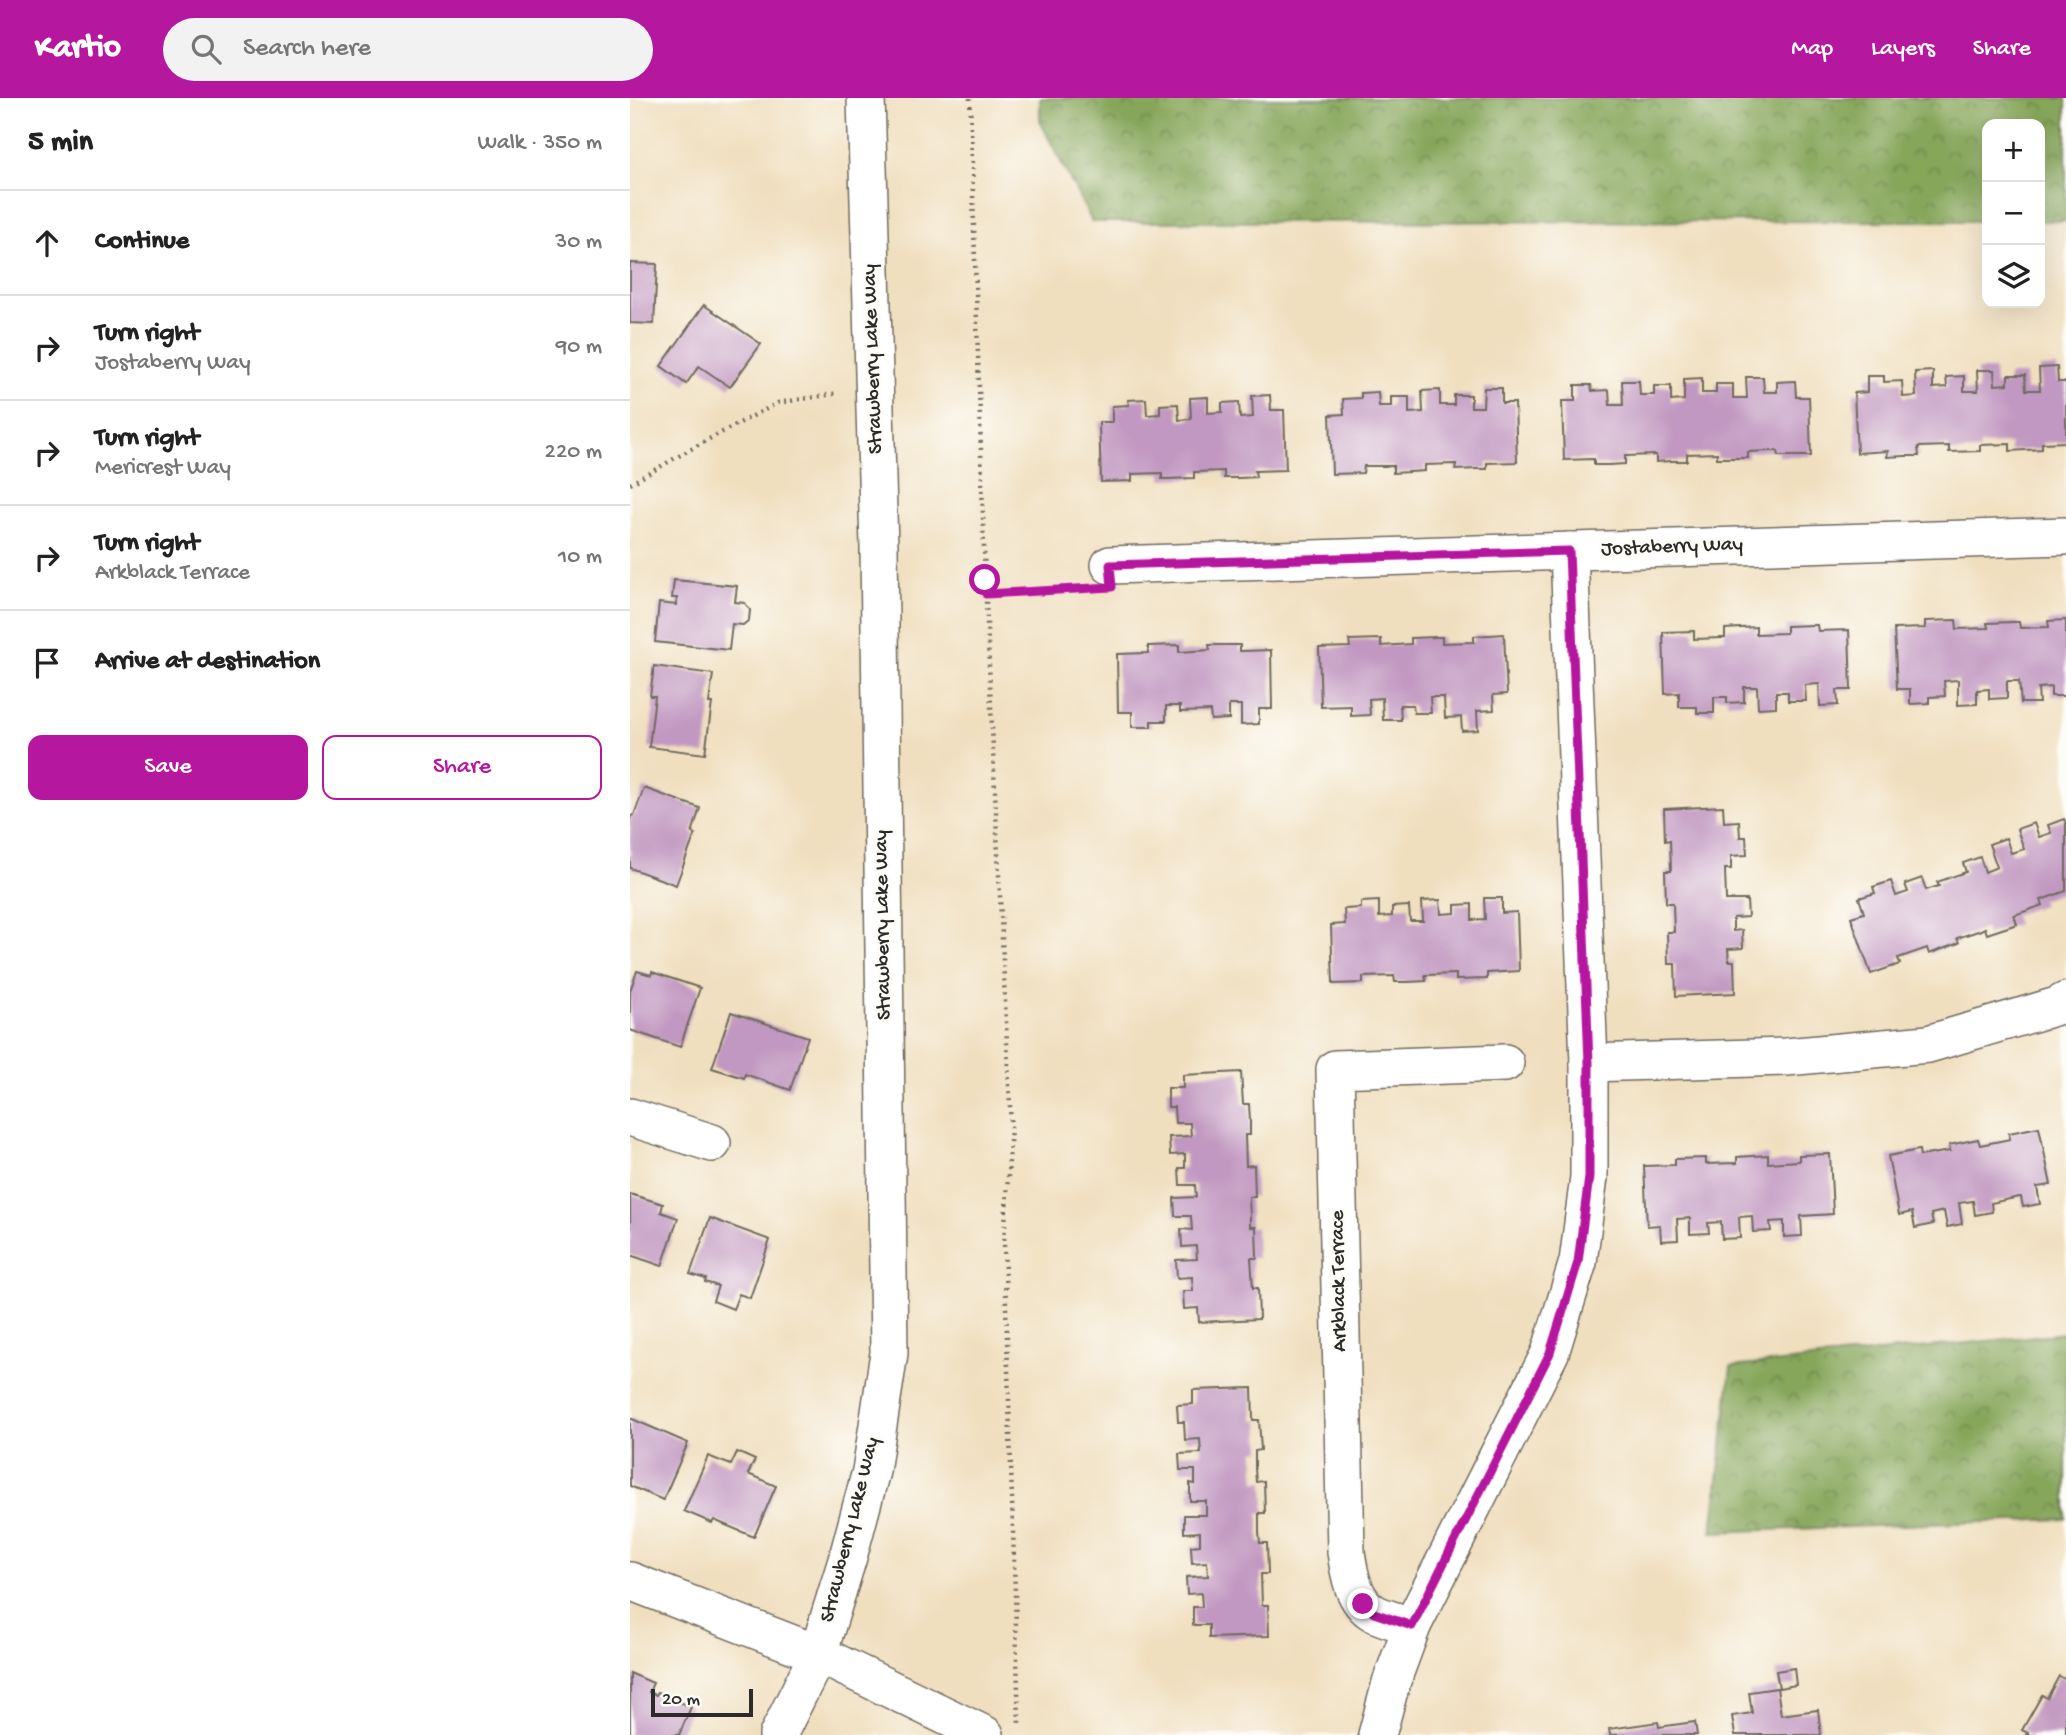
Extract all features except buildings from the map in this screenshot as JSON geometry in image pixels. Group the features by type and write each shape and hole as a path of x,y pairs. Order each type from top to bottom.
{"street":[{"name":"Strawberry Lake Way","path":"779,1735 818,1654 871,1471 889,1353 879,547 866,98"},
{"name":"Jostaberry Way","path":"1110,565 2066,536"},
{"path":"1377,1735 1391,1684 1412,1626 1550,1353 1578,1262 1589,1177 1589,1063 1569,551"},
{"path":"1589,1063 1786,1057 1928,1044 2057,1006 2066,1000"},
{"name":"Arkblack Terrace","path":"1412,1626 1374,1613 1363,1604 1350,1576 1346,1552 1335,1069 1505,1063"},
{"path":"630,1117 712,1143"},
{"path":"630,1581 818,1654 1002,1730"}],"path":[{"path":"970,98 986,594 1011,1128 1004,1241 1002,1730"},
{"path":"630,484 705,440 778,403 874,388"},
{"path":"986,594 1112,587 1110,565"}],"green space":[{"path":"1040,98 2066,98 2066,221 2045,221 2045,119 1982,119 1982,221 1092,222 1040,121"},
{"path":"2066,1333 2066,1519 1712,1532 1731,1367"}],"route":[{"path":"985,580 986,594 1112,587 1110,565 1569,551 1589,1063 1589,1177 1578,1262 1550,1353 1412,1626 1374,1613 1363,1604"}]}
